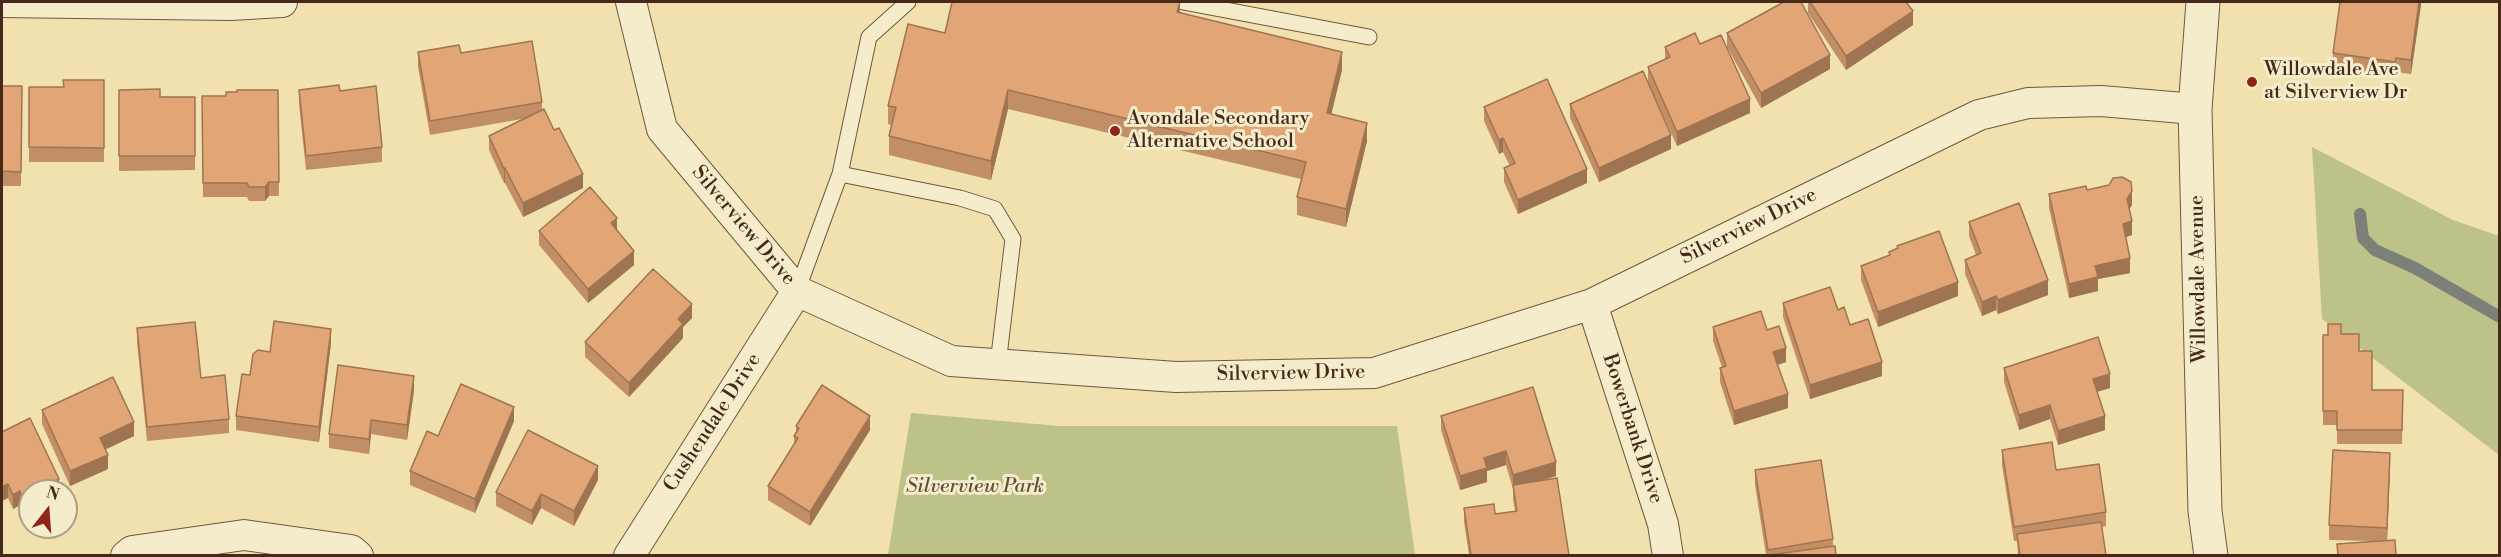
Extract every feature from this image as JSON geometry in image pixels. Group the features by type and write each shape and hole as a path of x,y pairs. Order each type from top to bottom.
{"street":[{"path":"2,2 231,5 282,2"},
{"name":"Silverview Drive","path":"631,2 662,129 797,291 951,361 1176,377 1374,373 1592,304 1979,115 2028,103 2101,101 2195,109"},
{"name":"Willowdale Avenue","path":"2203,2 2195,109 2205,511 2211,555"},
{"name":"Cushendale Drive","path":"629,555 797,291"},
{"name":"Bowerbank Drive","path":"1592,304 1663,524 1668,555"},
{"path":"126,555 132,551 244,535 351,550 358,555"}],"lane":[{"path":"797,291 840,174 869,37 908,2"},
{"path":"1183,2 1369,37"},
{"path":"840,174 960,198 996,209 1013,239 998,364"}],"green space":[{"path":"2312,147 2453,220 2499,236 2499,455 2322,319"},
{"name":"Silverview Park","path":"911,413 1059,426 1397,426 1415,555 888,555"}],"building":[{"path":"952,2 1180,2 1177,12 1342,52 1327,113 1367,123 1346,209 1297,197 1306,162 1008,90 991,161 889,136 896,107 888,106 908,24 945,33"},
{"path":"1784,2 1801,2 1830,55 1761,93 1727,33"},
{"path":"1810,2 1906,2 1913,11 1846,56"},
{"path":"2340,2 2419,2 2411,60 2396,58 2395,62 2333,53"},
{"path":"1695,33 1700,44 1721,35 1750,99 1677,132 1648,67 1670,57 1665,47"},
{"path":"532,41 542,102 430,121 418,52 459,45 461,53"},
{"path":"1643,71 1671,135 1599,168 1570,104"},
{"path":"1547,79 1587,169 1518,200 1504,168 1515,163 1503,138 1499,140 1484,107"},
{"path":"63,80 104,80 104,148 29,147 29,87 64,87"},
{"path":"339,85 340,91 376,86 382,147 306,156 299,90"},
{"path":"2,86 22,86 21,172 2,171"},
{"path":"160,89 160,97 195,97 195,156 119,156 119,90"},
{"path":"237,90 278,90 279,182 269,182 265,187 249,187 247,183 203,183 202,96 226,96 226,92 237,92"},
{"path":"544,109 554,130 559,128 583,174 523,203 489,136"},
{"path":"2122,177 2131,182 2132,191 2127,199 2132,221 2123,224 2130,258 2095,266 2098,277 2069,284 2049,194 2086,186 2087,190 2109,185 2113,178"},
{"path":"590,187 617,218 611,223 634,251 588,289 539,231"},
{"path":"2019,203 2048,280 1998,300 1996,296 1982,302 1965,260 1981,253 1969,222"},
{"path":"1939,231 1958,282 1878,312 1861,266 1890,255 1889,252 1898,248 1897,246"},
{"path":"653,269 692,304 678,319 683,324 629,383 585,342"},
{"path":"1830,287 1838,310 1844,307 1850,325 1868,319 1882,362 1810,385 1783,303"},
{"path":"1761,311 1767,330 1779,326 1786,348 1773,352 1788,394 1734,411 1720,368 1726,366 1713,327"},
{"path":"274,321 331,329 319,427 236,416 242,374 250,375 253,354 258,350 270,352"},
{"path":"195,322 201,378 225,375 229,419 147,427 137,328"},
{"path":"2328,324 2341,324 2341,334 2359,334 2359,351 2372,351 2372,390 2403,390 2402,430 2337,430 2337,411 2323,411 2323,335 2328,335"},
{"path":"2098,337 2110,374 2093,379 2105,416 2058,431 2050,405 2019,415 2004,368"},
{"path":"338,365 414,376 407,425 371,420 369,439 329,434"},
{"path":"113,377 134,422 100,438 108,455 70,471 42,410"},
{"path":"461,384 514,407 475,499 410,471 427,431 438,436"},
{"path":"822,385 870,416 810,512 768,486 798,438 794,436 799,428 796,426"},
{"path":"1533,387 1556,462 1513,475 1506,451 1484,458 1487,468 1460,476 1441,416"},
{"path":"30,418 59,479 18,479 18,492 13,495 8,484 2,487 2,432"},
{"path":"528,430 598,466 574,511 541,494 532,511 496,492"},
{"path":"2052,442 2056,470 2099,464 2106,512 2014,527 2002,450"},
{"path":"2333,450 2390,453 2387,528 2329,525"},
{"path":"1821,460 1833,539 1768,550 1755,470"},
{"path":"1557,478 1569,555 1471,555 1464,508 1494,504 1495,514 1517,511 1513,485"},
{"path":"2101,522 2106,555 2020,555 2017,534"},
{"path":"2395,540 2396,555 2338,555 2337,544"},
{"path":"1835,546 1836,555 1769,555"}],"waterway":[{"path":"2360,214 2363,238 2375,250 2415,268 2500,317"}],"place":[{"name":"Willowdale Ave at Silverview Dr","path":"2252,82"},
{"name":"Avondale Secondary Alternative School","path":"1115,131"}]}
